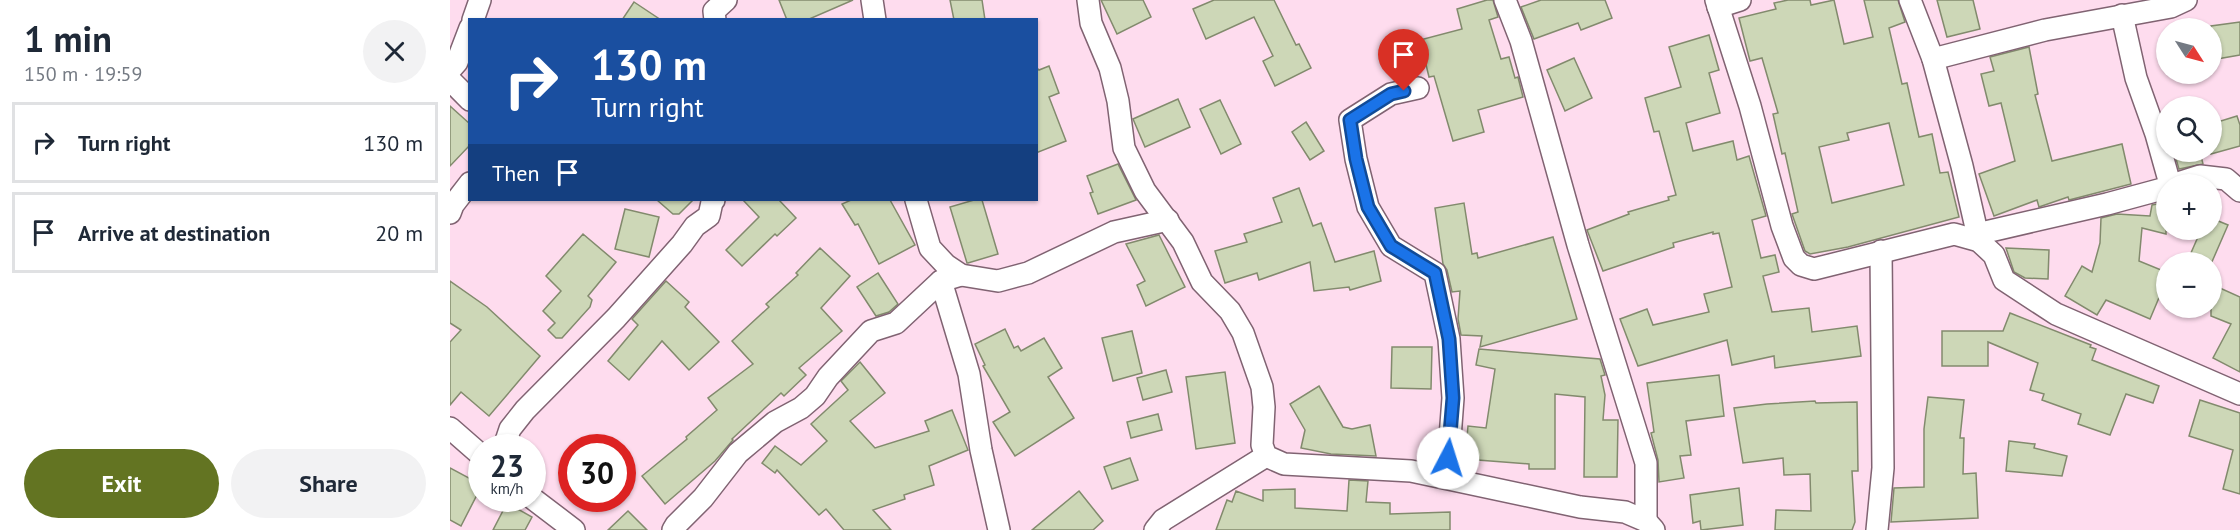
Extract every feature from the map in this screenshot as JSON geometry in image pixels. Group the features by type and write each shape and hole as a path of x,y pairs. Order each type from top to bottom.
{"street":[{"path":"474,18 480,0"},
{"path":"716,18 714,11 726,0"},
{"path":"872,0 875,18"},
{"path":"1088,0 1091,23 1110,68 1118,101 1124,148 1145,191 1183,242 1202,282 1230,311 1243,333 1262,387 1264,407 1262,445 1266,456 1284,464 1411,471 1580,507 1625,512 1650,525"},
{"path":"1504,0 1521,41 1578,245 1646,463 1650,525"},
{"path":"1740,0 1717,4 1750,106 1782,226 1794,258 1801,265 1814,268 1954,234 1978,237 2156,191"},
{"path":"1910,0 1933,59 1962,166 1978,237 1994,255 2004,280 2055,314 2240,394"},
{"path":"1933,59 2045,30 2171,7 2186,0"},
{"path":"2122,15 2136,78 2167,174"},
{"path":"450,70 457,62 468,33"},
{"path":"450,80 468,97"},
{"path":"1418,88 1391,94 1350,120 1356,159 1368,207 1391,246 1435,273 1449,339 1453,398 1447,478"},
{"path":"2222,179 2226,179 2240,191"},
{"path":"450,213 453,205 468,186"},
{"path":"508,434 525,410 616,318 682,244 695,226 710,216 713,201"},
{"path":"916,201 930,248 946,265 951,278 981,450 999,530"},
{"path":"673,530 703,498 738,453 775,422 801,408 815,396 828,377 871,331 896,323 951,278 998,282 1028,273 1114,232 1168,220"},
{"path":"1877,530 1883,468 1881,251"},
{"path":"450,428 468,444"},
{"path":"1155,530 1163,520 1266,456"},
{"path":"546,509 574,530"}],"building":[{"path":"779,0 853,0 812,18 786,18"},
{"path":"950,0 982,0 985,18 954,18"},
{"path":"1101,0 1143,0 1151,17 1117,34"},
{"path":"1214,0 1274,0 1296,45 1299,44 1311,68 1275,86 1263,61 1273,56 1254,17 1206,39 1193,9"},
{"path":"1493,0 1498,17 1489,20 1501,59 1509,57 1515,78 1518,77 1523,97 1478,110 1484,132 1453,141 1434,76 1429,77 1420,40 1462,29 1457,9"},
{"path":"1541,0 1605,0 1612,18 1581,30 1578,23 1534,39 1521,7"},
{"path":"1788,0 1810,0 1811,5 1834,0 1844,44 1873,37 1864,0 1898,0 1905,22 1889,28 1902,84 1907,83 1919,137 1932,134 1940,173 1948,172 1959,217 1848,247 1810,254 1805,251 1792,214 1798,212 1785,153 1782,154 1773,114 1778,113 1762,58 1750,61 1739,18 1776,9 1774,3","holes":["1889,123 1904,185 1832,203 1819,147 1849,140 1847,133"]},
{"path":"1937,0 1973,0 1980,29 1947,37"},
{"path":"634,2 658,18 623,18"},
{"path":"2240,22 2240,55 2222,58 2222,24"},
{"path":"1709,35 1719,70 1709,73 1720,113 1686,123 1693,151 1733,141 1737,160 1749,156 1766,216 1752,220 1761,258 1775,255 1779,272 1763,276 1772,312 1809,308 1812,332 1857,326 1861,356 1775,368 1774,356 1732,365 1727,340 1638,366 1620,319 1647,309 1653,325 1709,312 1704,294 1732,287 1719,233 1713,234 1713,232 1673,243 1674,247 1603,271 1587,230 1629,214 1628,212 1669,200 1668,197 1676,195 1659,131 1654,132 1645,98 1681,87 1669,47"},
{"path":"2029,47 2038,94 2035,95 2052,161 2122,144 2131,184 2069,200 2068,197 2039,207 2037,200 1994,216 1979,174 2015,161 2001,103 1989,106 1981,74 1994,71 1990,57"},
{"path":"1574,58 1592,98 1565,111 1547,70"},
{"path":"1049,66 1059,93 1049,97 1066,141 1038,152 1038,69"},
{"path":"1178,99 1190,127 1145,147 1133,119"},
{"path":"1220,100 1241,144 1221,154 1200,109"},
{"path":"450,106 468,122 468,147 450,166"},
{"path":"2237,116 2240,125 2240,146 2222,151 2222,121"},
{"path":"1306,122 1324,151 1310,160 1292,132"},
{"path":"2177,162 2202,162 2203,164 2179,169"},
{"path":"1118,164 1136,200 1098,214 1090,193 1093,192 1087,176"},
{"path":"1299,188 1313,226 1321,223 1335,262 1374,251 1381,281 1350,290 1349,287 1314,291 1310,262 1259,280 1257,273 1225,283 1215,251 1247,242 1244,234 1282,222 1273,198"},
{"path":"658,201 692,201 679,214 673,214"},
{"path":"744,201 780,201 796,218 777,236 775,234 742,266 726,250 759,217"},
{"path":"849,201 891,201 915,245 879,264 858,224 855,225 842,204"},
{"path":"971,201 982,201 998,254 967,263 950,207"},
{"path":"1464,203 1472,254 1477,253 1478,258 1553,237 1577,319 1480,347 1482,336 1461,335 1458,319 1460,291 1452,292 1447,270 1443,264 1435,208"},
{"path":"2156,204 2156,232 2142,228 2139,261 2156,268 2156,305 2150,319 2106,300 2097,315 2065,296 2082,266 2092,272 2100,243 2101,218 2117,214 2150,216 2152,205"},
{"path":"625,209 659,217 649,257 615,249"},
{"path":"2222,223 2228,225 2222,239"},
{"path":"583,234 616,262 588,296 592,300 590,307 562,338 556,338 548,330 555,323 543,311 561,291 546,276"},
{"path":"1159,235 1185,287 1146,306 1137,285 1145,281 1126,244"},
{"path":"2197,240 2221,240 2216,252 2191,252"},
{"path":"820,248 850,276 821,308 842,331 799,368 806,375 784,396 781,393 732,439 715,461 665,504 642,476 687,439 686,437 717,410 708,398 753,364 732,341 769,307 766,304 798,275 796,273"},
{"path":"2006,248 2049,250 2048,279 2025,278 2014,272"},
{"path":"878,273 898,304 889,312 876,316 857,287"},
{"path":"450,281 487,307 540,356 489,416 461,392 450,405 450,342 461,330 450,323"},
{"path":"666,281 689,302 685,307 719,342 689,370 662,341 629,380 608,361 638,325 632,319"},
{"path":"2222,289 2240,297 2240,372 2213,358 2231,324 2216,318 2222,318"},
{"path":"2010,313 2091,345 2090,347 2096,349 2092,360 2159,386 2153,403 2126,394 2110,435 2078,424 2081,414 2042,400 2044,394 2030,390 2038,363 1988,342 1988,366 1942,366 1942,331 2003,331"},
{"path":"1005,329 1014,348 1018,346 1021,351 1044,338 1062,368 1048,377 1074,418 1015,456 993,422 1010,412 983,366 985,365 975,344"},
{"path":"1132,331 1142,373 1113,381 1102,338"},
{"path":"1392,347 1432,347 1431,389 1391,388"},
{"path":"1479,349 1600,359 1605,375 1601,376 1605,395 1603,420 1618,420 1617,477 1584,477 1585,397 1555,394 1555,469 1529,469 1529,464 1465,459 1468,426 1486,428 1495,369 1476,365"},
{"path":"860,362 885,393 850,421 875,448 929,431 925,421 952,410 968,450 929,466 934,485 904,495 905,499 873,510 891,530 844,530 826,509 819,515 777,470 775,473 762,463 775,446 801,465 827,441 811,424 848,390 841,381"},
{"path":"1166,370 1172,392 1143,400 1137,378"},
{"path":"1225,372 1235,443 1196,449 1186,377"},
{"path":"1719,375 1724,416 1686,421 1691,455 1680,456 1684,478 1659,482 1658,460 1651,433 1654,432 1647,383"},
{"path":"1319,386 1343,427 1352,429 1370,425 1376,456 1331,454 1301,448 1305,430 1290,404"},
{"path":"1928,397 1964,400 1960,438 1964,438 1963,474 1976,473 1978,518 1891,522 1894,488 1924,487 1924,429"},
{"path":"2200,400 2240,413 2240,494 2223,489 2233,450 2189,436"},
{"path":"1815,401 1816,403 1857,402 1858,471 1852,471 1855,522 1852,530 1775,530 1776,510 1811,511 1810,474 1784,475 1783,458 1743,463 1734,408"},
{"path":"1158,414 1162,430 1131,438 1127,422"},
{"path":"2009,441 2035,444 2034,448 2067,456 2062,476 2006,471"},
{"path":"1130,458 1138,480 1112,489 1104,467"},
{"path":"450,468 468,478 468,512 461,526 450,520"},
{"path":"1349,480 1368,481 1366,502 1390,503 1390,514 1450,512 1450,530 1216,530 1227,500 1232,502 1236,491 1263,501 1263,490 1295,489 1295,508 1347,511"},
{"path":"1739,488 1743,525 1701,530 1700,521 1693,523 1690,495"},
{"path":"1079,491 1103,521 1093,530 1032,530"},
{"path":"502,512 523,512 532,517 525,530 493,530"},
{"path":"629,512 647,530 608,530"}],"route":[{"path":"1404,91 1391,94 1350,120 1356,159 1368,207 1391,246 1435,273 1449,339 1453,398 1448,458"}]}
